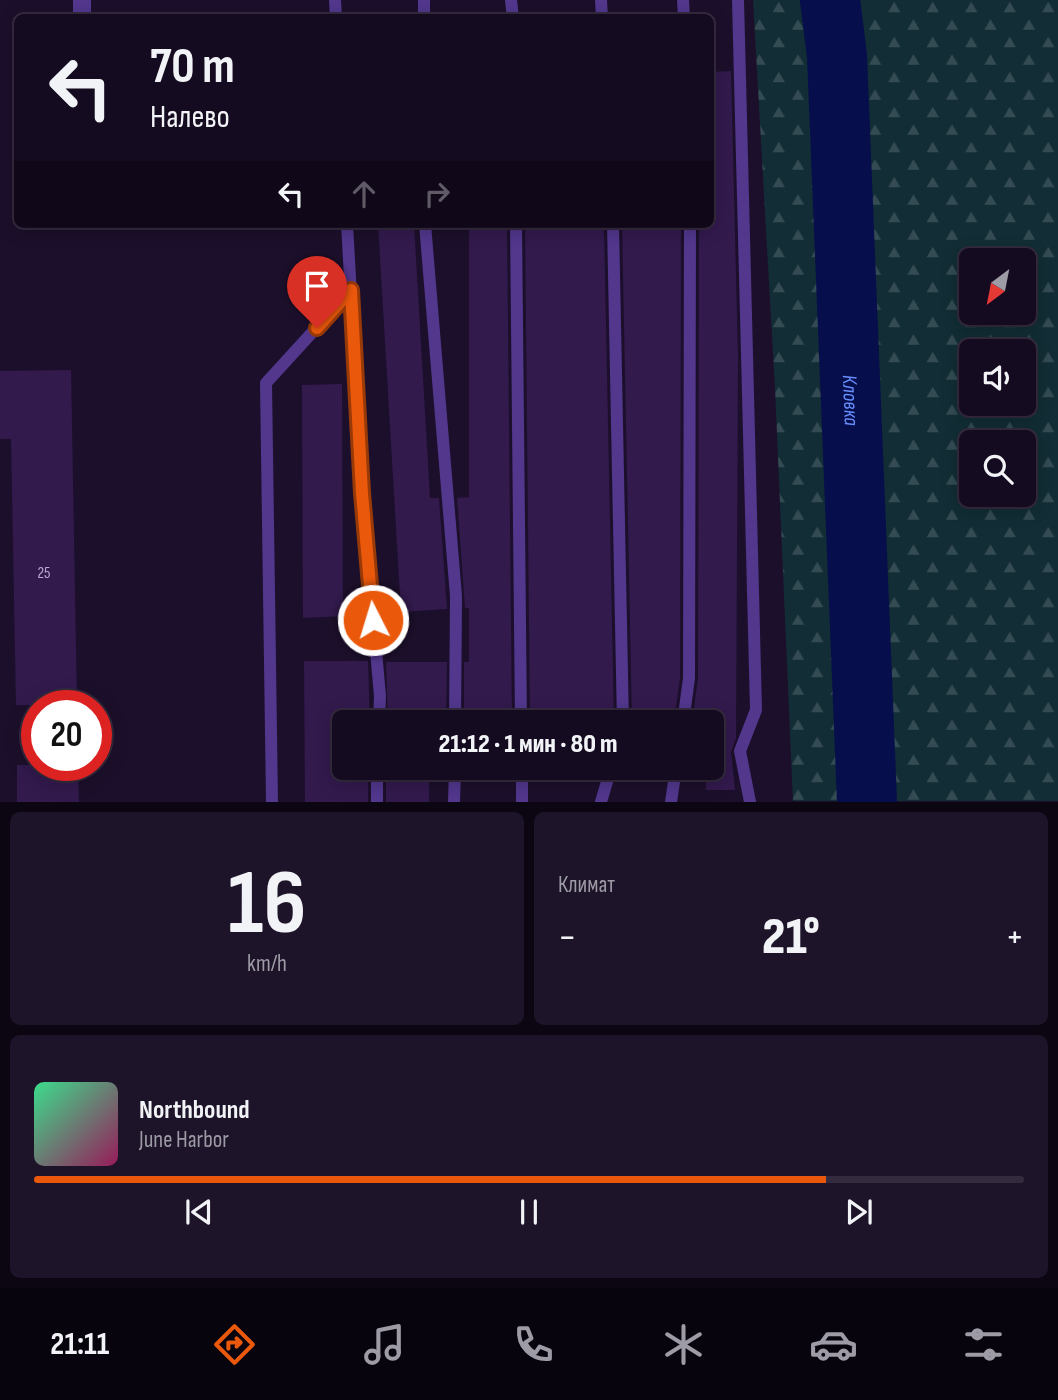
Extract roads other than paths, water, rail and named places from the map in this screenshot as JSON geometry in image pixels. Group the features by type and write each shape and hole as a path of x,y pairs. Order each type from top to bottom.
{"lane":[{"path":"738,0 756,709 740,751 750,802"},
{"path":"347,228 362,493 379,710"},
{"path":"425,228 456,596 455,710"},
{"path":"516,228 521,710"},
{"path":"613,228 623,710"},
{"path":"685,710 689,678 690,228"},
{"path":"272,802 266,383 351,290"},
{"path":"377,780 377,802"},
{"path":"454,802 455,780"},
{"path":"522,780 522,802"},
{"path":"601,802 607,780"},
{"path":"671,802 674,780"}],"waterway":[{"name":"Кловка","path":"830,0 837,56 867,802"}]}
